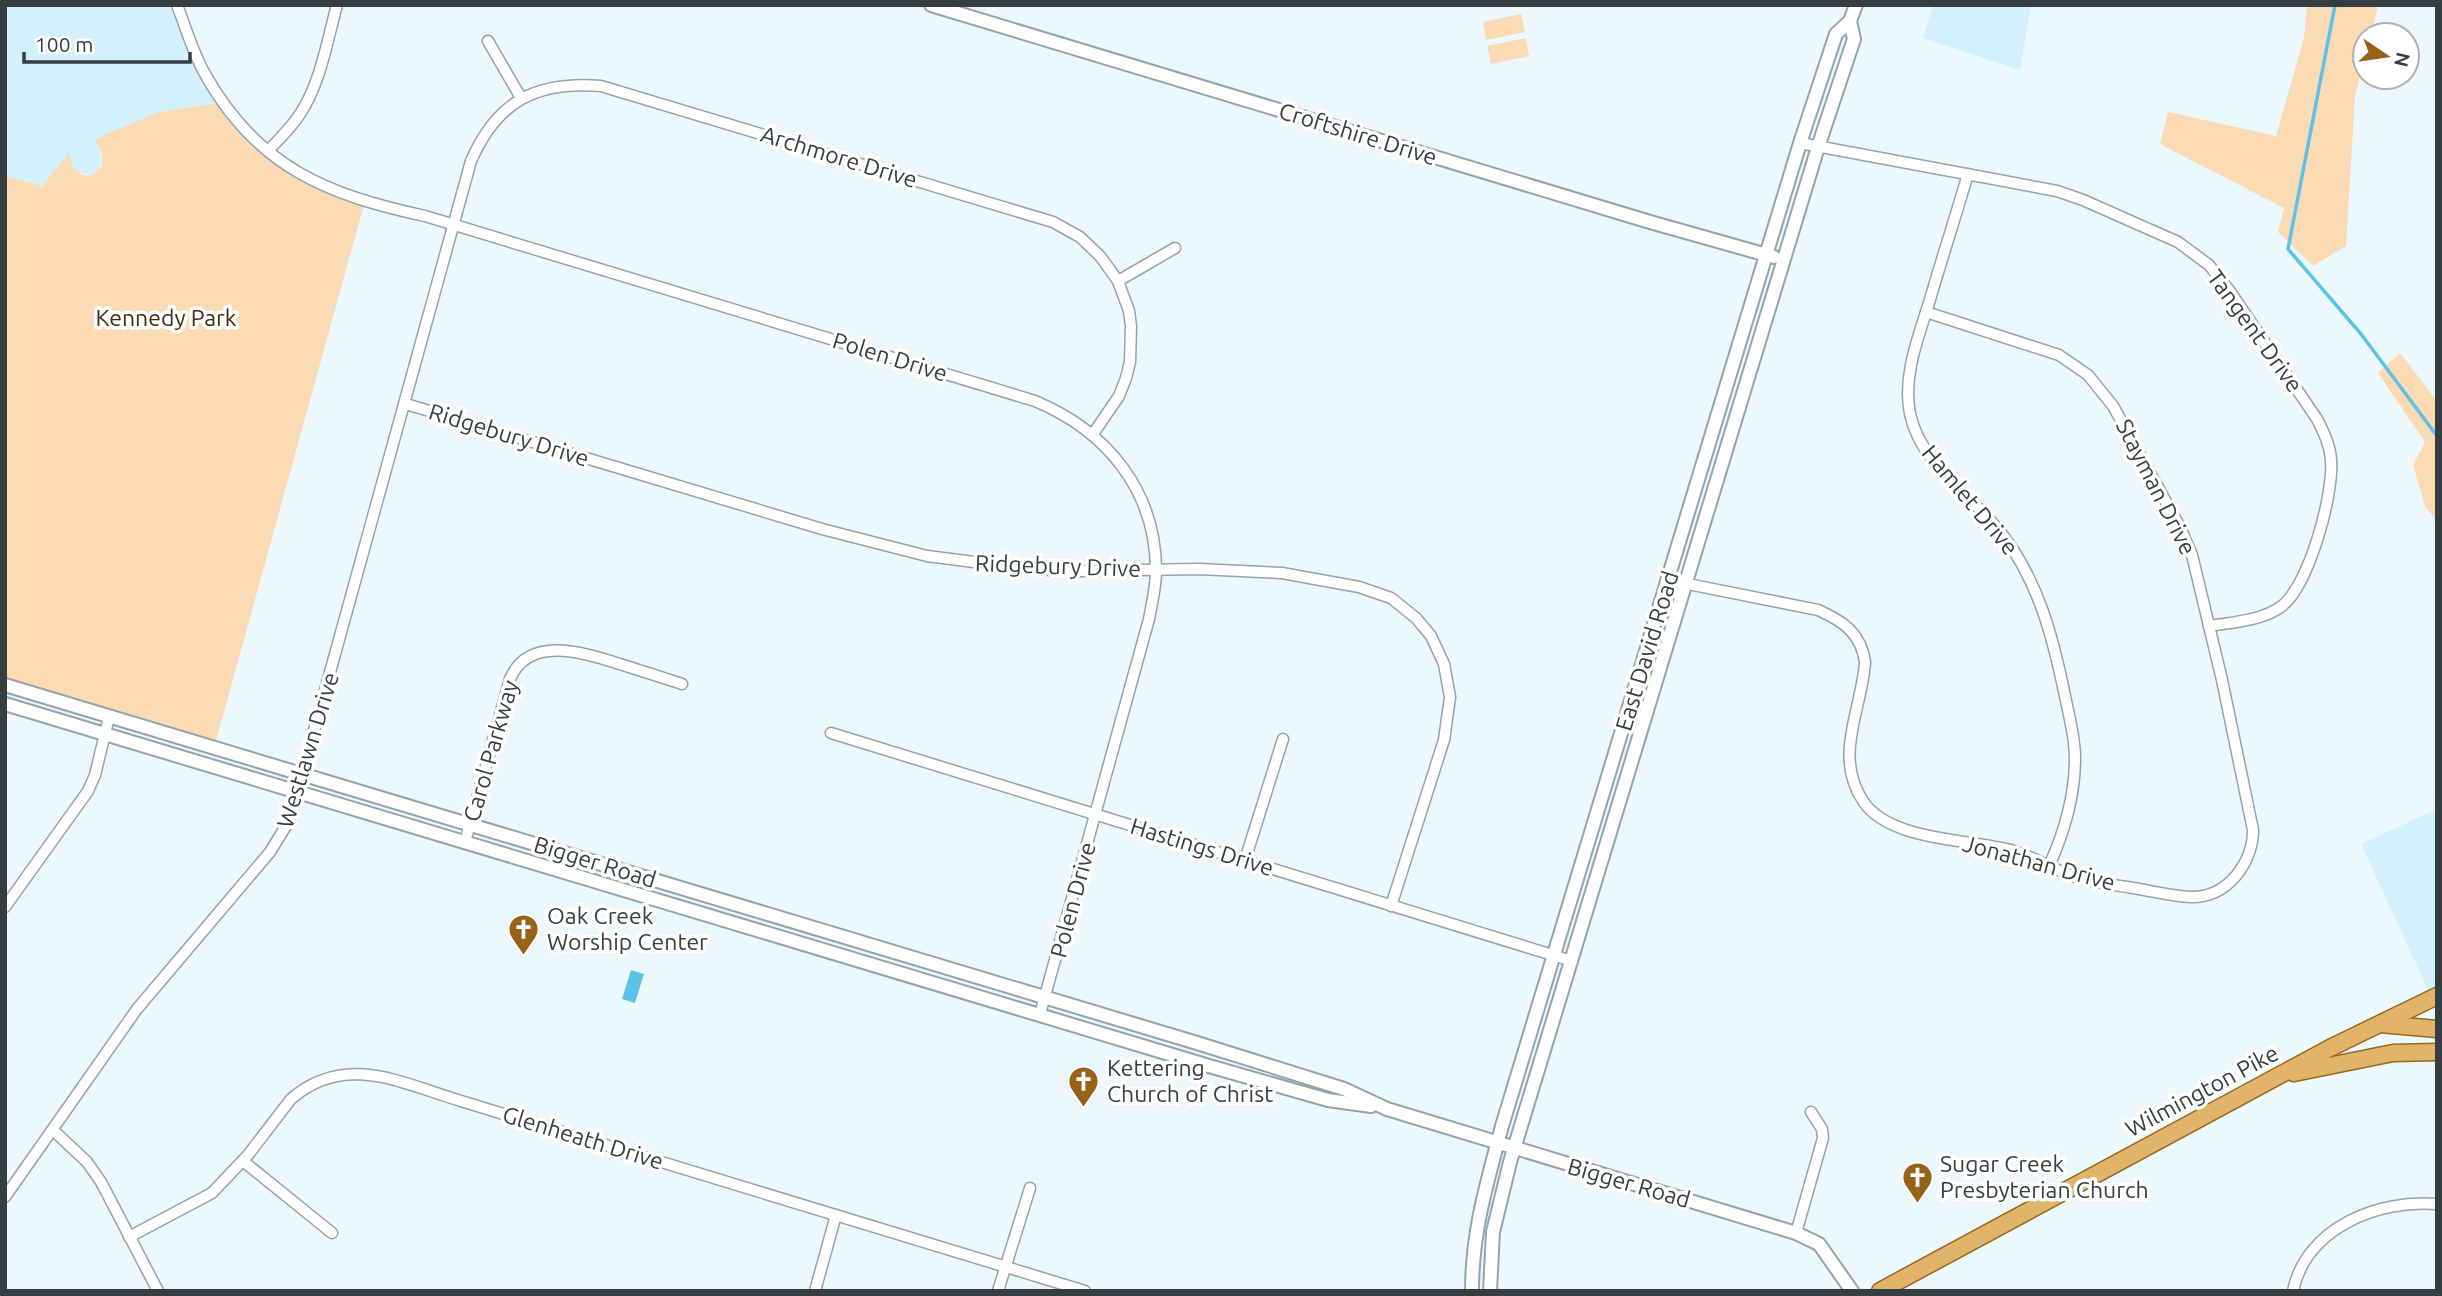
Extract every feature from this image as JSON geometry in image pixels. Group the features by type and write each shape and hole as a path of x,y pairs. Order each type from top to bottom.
{"main road":[{"name":"Wilmington Pike","path":"1880,1291 2278,1076 2437,996"},
{"path":"2278,1076 2393,1053 2431,1052 2432,1028 2378,1024"}],"street":[{"name":"Polen Drive","path":"177,5 203,71 215,92 250,135 298,173 336,192 1035,401 1064,414 1093,434 1119,462 1144,508 1154,542 1156,570 1149,619 1040,1014"},
{"path":"268,151 290,128 309,98 337,5"},
{"name":"Croftshire Drive","path":"932,5 1637,219 1784,260"},
{"name":"East David Road","path":"1472,1291 1475,1233 1498,1143 1800,143 1836,34 1850,21 1856,5"},
{"name":"East David Road","path":"1490,1291 1493,1232 1514,1149 1818,147 1854,39 1850,21"},
{"path":"488,41 521,98"},
{"name":"Archmore Drive","path":"453,225 478,147 497,119 521,98 547,89 567,86 601,86 1052,222 1080,237 1100,256 1118,281 1129,311 1132,343 1130,362 1119,396 1093,434"},
{"name":"Tangent Drive","path":"1800,143 2057,191 2171,239 2208,265 2229,290 2317,419 2330,450 2331,473 2325,512 2301,584 2289,599 2269,613 2209,626"},
{"name":"Hamlet Drive","path":"1968,174 1909,377 1910,413 1922,445 1932,459 2009,544 2030,578 2052,635 2073,734 2075,762 2063,830 2049,866"},
{"name":"Westlawn Drive","path":"5,1197 137,1009 280,839 289,821 406,404 453,225"},
{"path":"1118,281 1175,248"},
{"name":"Stayman Drive","path":"1926,312 2059,355 2088,376 2104,393 2180,527 2197,572 2253,830 2251,852 2246,861"},
{"name":"Ridgebury Drive","path":"406,404 822,529 927,556 1029,569 1211,569 1282,573 1380,593 1404,607 1431,636 1449,682 1449,718 1391,906"},
{"name":"Jonathan Drive","path":"1668,580 1818,610 1835,617 1855,634 1863,650 1865,662 1849,741 1850,772 1863,802 1880,818 1917,832 2010,850 2083,880 2192,897 2220,889 2236,876 2246,861"},
{"name":"Carol Parkway","path":"465,842 510,678 517,666 525,660 547,651 572,651 682,684"},
{"name":"Bigger Road","path":"5,685 1345,1089 1384,1108 1796,1233 1819,1244 1852,1291"},
{"name":"Bigger Road","path":"5,704 1328,1100 1384,1108"},
{"path":"5,907 88,791 95,775 109,717"},
{"name":"Hastings Drive","path":"831,733 1572,961"},
{"path":"1244,860 1283,738"},
{"name":"Glenheath Drive","path":"129,1237 212,1193 243,1161 302,1089 326,1077 359,1074 390,1080 1085,1291"},
{"path":"1796,1233 1824,1138 1822,1129 1811,1112"},
{"path":"53,1130 87,1162 113,1204 158,1291"},
{"path":"243,1161 332,1233"},
{"path":"998,1291 1030,1188"},
{"path":"2293,1291 2295,1280 2306,1258 2317,1244 2350,1221 2392,1205 2421,1202 2437,1204"},
{"path":"815,1291 836,1214"}],"shaded area":[{"path":"5,5 177,5 223,102 159,112 97,146 102,158 99,170 92,175 76,172 71,167 69,155 42,186 5,176"},
{"path":"1933,5 2031,5 2020,70 1923,38"},
{"path":"2437,809 2437,1009 2361,844"}],"green space":[{"path":"2307,5 2378,5 2374,21 2351,21 2351,91 2356,91 2346,246 2313,266 2278,232 2284,208 2160,144 2168,112 2276,136 2304,38"},
{"path":"1521,14 1525,32 1486,40 1483,22"},
{"path":"1526,38 1529,56 1491,64 1487,46"},
{"name":"Kennedy Park","path":"223,102 229,111 298,173 365,201 214,748 5,685 5,176 42,186 69,151 76,170 88,176 94,174 102,163 95,139 159,112"},
{"path":"2400,353 2437,401 2437,522 2425,506 2413,465 2425,442 2378,373"}],"water":[{"path":"631,970 644,974 635,1003 622,999"}],"waterway":[{"path":"2335,5 2288,249 2361,334 2437,436"}],"place":[{"name":"Oak Creek Worship Center","path":"524,956"},
{"name":"Kettering Church of Christ","path":"1084,1108"},
{"name":"Sugar Creek Presbyterian Church","path":"1917,1204"}]}
